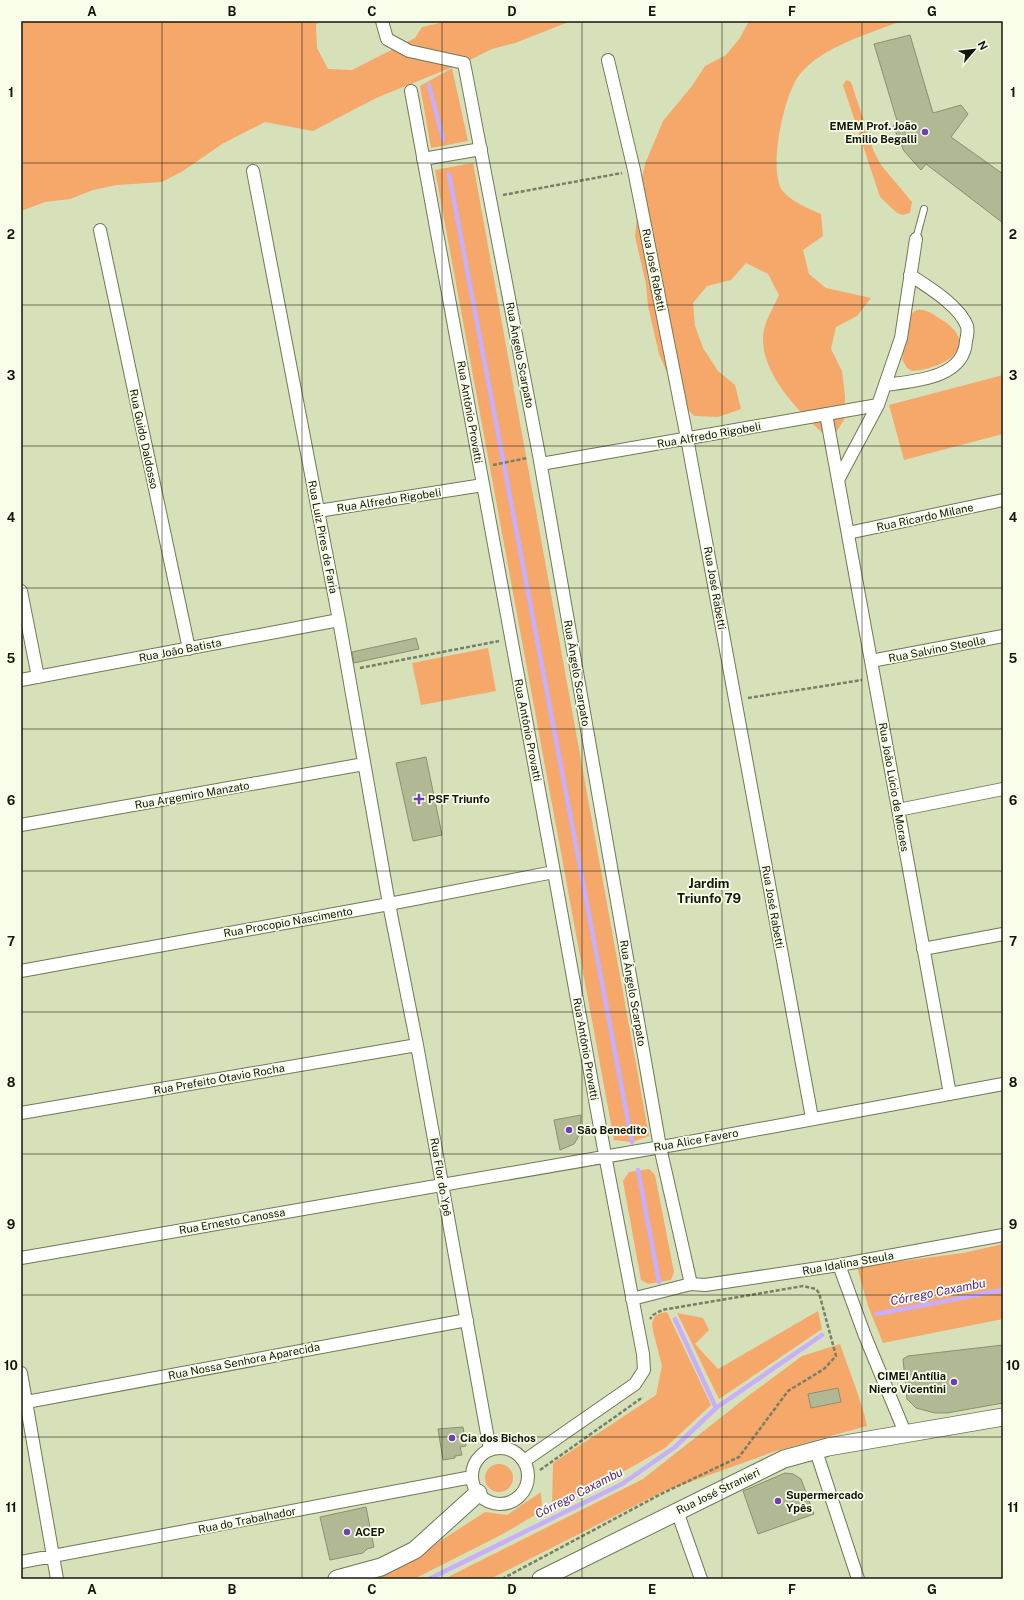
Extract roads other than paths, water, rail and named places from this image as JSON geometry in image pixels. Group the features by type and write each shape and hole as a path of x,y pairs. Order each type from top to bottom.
{"street":[{"name":"Rua Ângelo Scarpato","path":"382,21 386,39 409,51 464,63 541,464 660,1147 691,1284"},
{"name":"Rua José Rabetti","path":"608,60 634,170 687,438 812,1118"},
{"name":"Rua Antônio Provatti","path":"411,91 605,1155 643,1354 644,1370 635,1384 524,1461"},
{"path":"423,159 481,149"},
{"name":"Rua Luiz Pires de Faria","path":"253,170 339,620 389,904"},
{"name":"Rua Guido Daldosso","path":"100,230 189,649"},
{"path":"838,480 878,405 901,338 916,239"},
{"path":"885,385 941,374 956,364 966,349 967,327 960,315 942,297 910,275"},
{"name":"Rua Alfredo Rigobeli","path":"541,464 878,405"},
{"name":"Rua João Lúcio de Moraes","path":"826,414 950,1094"},
{"name":"Rua Alfredo Rigobeli","path":"318,511 483,486"},
{"name":"Rua Ricardo Milane","path":"848,533 1003,500"},
{"path":"21,591 38,677"},
{"name":"Rua João Batista","path":"21,680 339,620"},
{"name":"Rua Salvino Steolla","path":"871,661 1003,636"},
{"name":"Rua Argemiro Manzato","path":"21,825 364,764"},
{"path":"898,810 1003,789"},
{"name":"Rua Procopio Nascimento","path":"21,971 389,904 554,872"},
{"name":"Rua Flor do Ypê","path":"389,904 417,1045 490,1450"},
{"path":"923,949 1003,934"},
{"name":"Rua Prefeito Otavio Rocha","path":"21,1113 417,1045"},
{"name":"Rua Alice Favero","path":"442,1184 605,1155 660,1147 1003,1084"},
{"name":"Rua Ernesto Canossa","path":"21,1258 442,1184"},
{"name":"Rua Idalina Steula","path":"632,1299 691,1284 705,1285 839,1265 1003,1235"},
{"path":"839,1265 906,1435"},
{"name":"Rua Nossa Senhora Aparecida","path":"24,1402 467,1320"},
{"path":"21,1373 24,1402 57,1579"},
{"name":"Rua José Stranieri","path":"549,1577 677,1511 784,1459 816,1451 1003,1417"},
{"path":"505,1448 512,1451 524,1461 527,1469 528,1482 523,1494 517,1500 509,1503 492,1503 478,1493 472,1477 477,1461 490,1450 505,1448"},
{"path":"816,1451 858,1579"},
{"name":"Rua do Trabalhador","path":"21,1562 472,1477"},
{"path":"337,1579 381,1568 414,1550 478,1493"},
{"path":"677,1511 701,1579"}],"lane":[{"path":"916,239 924,210"}],"waterway":[{"path":"429,85 443,139"},
{"path":"449,174 632,1142"},
{"path":"638,1170 659,1282"},
{"name":"Córrego Caxambu","path":"877,1314 1003,1290"},
{"path":"675,1319 716,1408"},
{"name":"Córrego Caxambu","path":"429,1579 622,1484 675,1447 716,1408 822,1335"}],"place":[{"name":"EMEM Prof. João Emilio Begalli","path":"925,132"},
{"name":"PSF Triunfo","path":"419,799"},
{"name":"São Benedito","path":"569,1130"},
{"name":"CIMEI Antília Niero Vicentini","path":"954,1382"},
{"name":"Cia dos Bichos","path":"452,1438"},
{"name":"Supermercado Ypês","path":"778,1501"},
{"name":"ACEP","path":"347,1532"}],"district":[{"name":"Jardim Triunfo 79","path":"709,890"}]}
